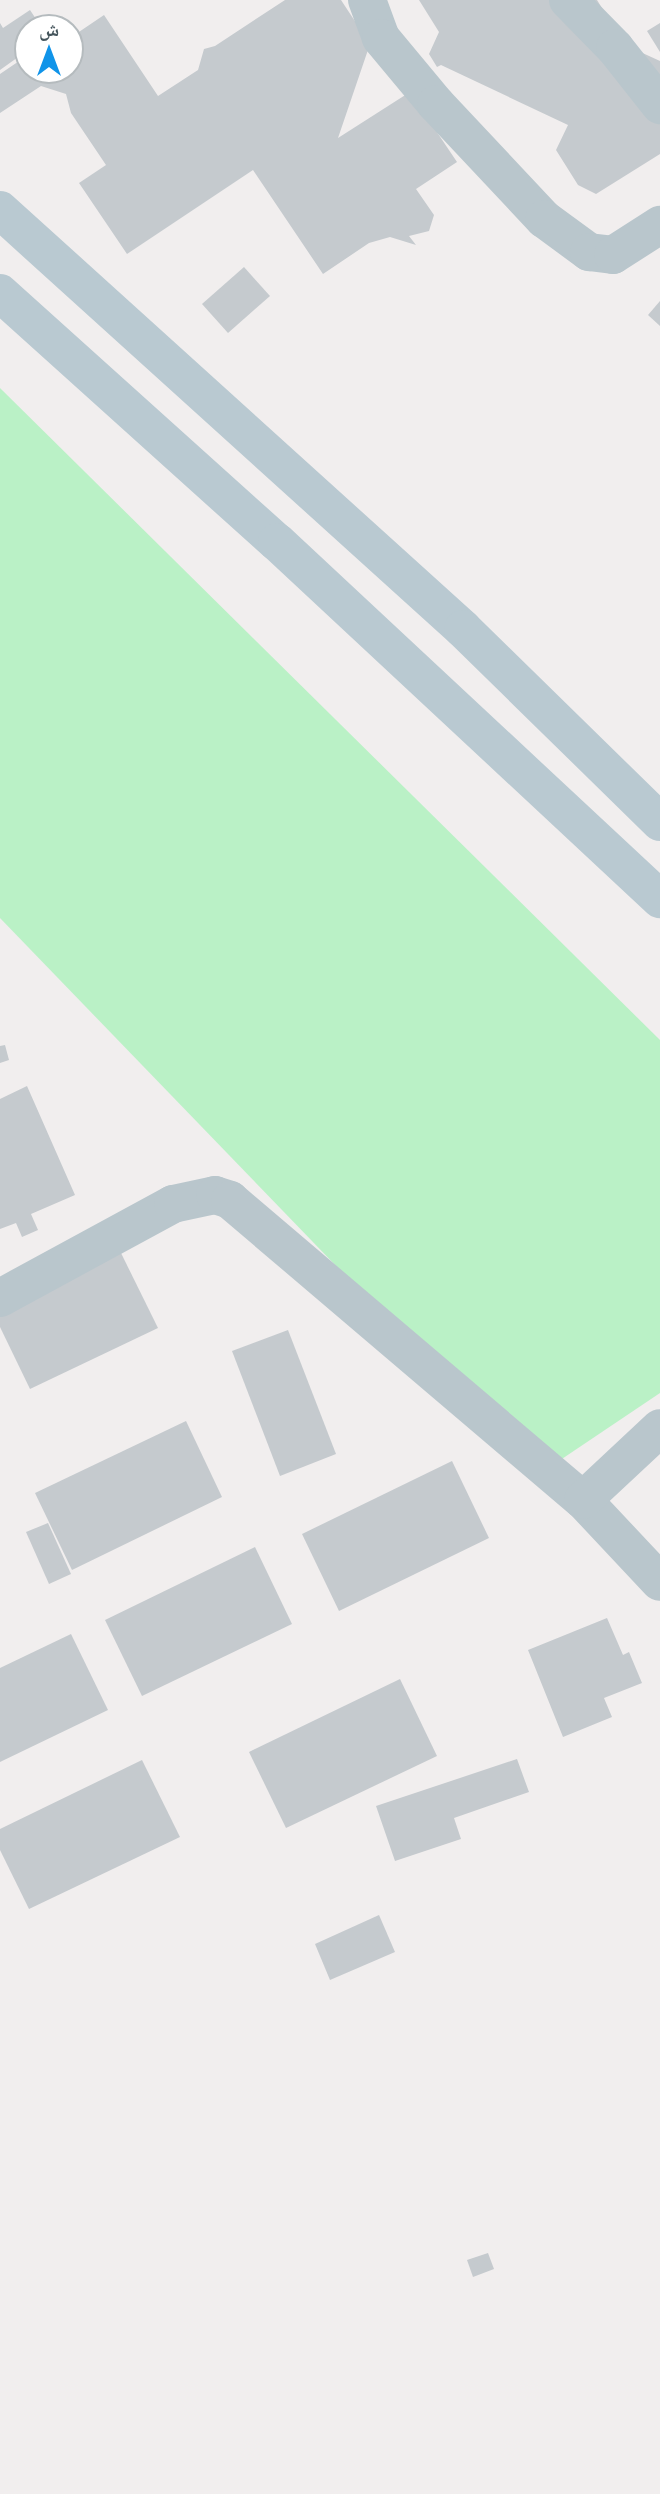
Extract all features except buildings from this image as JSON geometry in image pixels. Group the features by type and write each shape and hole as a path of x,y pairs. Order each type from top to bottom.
{"main road":[{"path":"0,210 463,629 660,822"},
{"path":"0,293 278,542 660,900"}],"street":[{"path":"367,0 381,38 436,104 544,219 589,252 613,255 660,225"},
{"path":"568,0 615,48 660,105"},
{"path":"0,1298 173,1204 207,1196 230,1200 583,1500 660,1582"},
{"path":"583,1500 660,1429"}],"green space":[{"path":"0,388 660,1040 660,1393 538,1475 0,918"}]}
